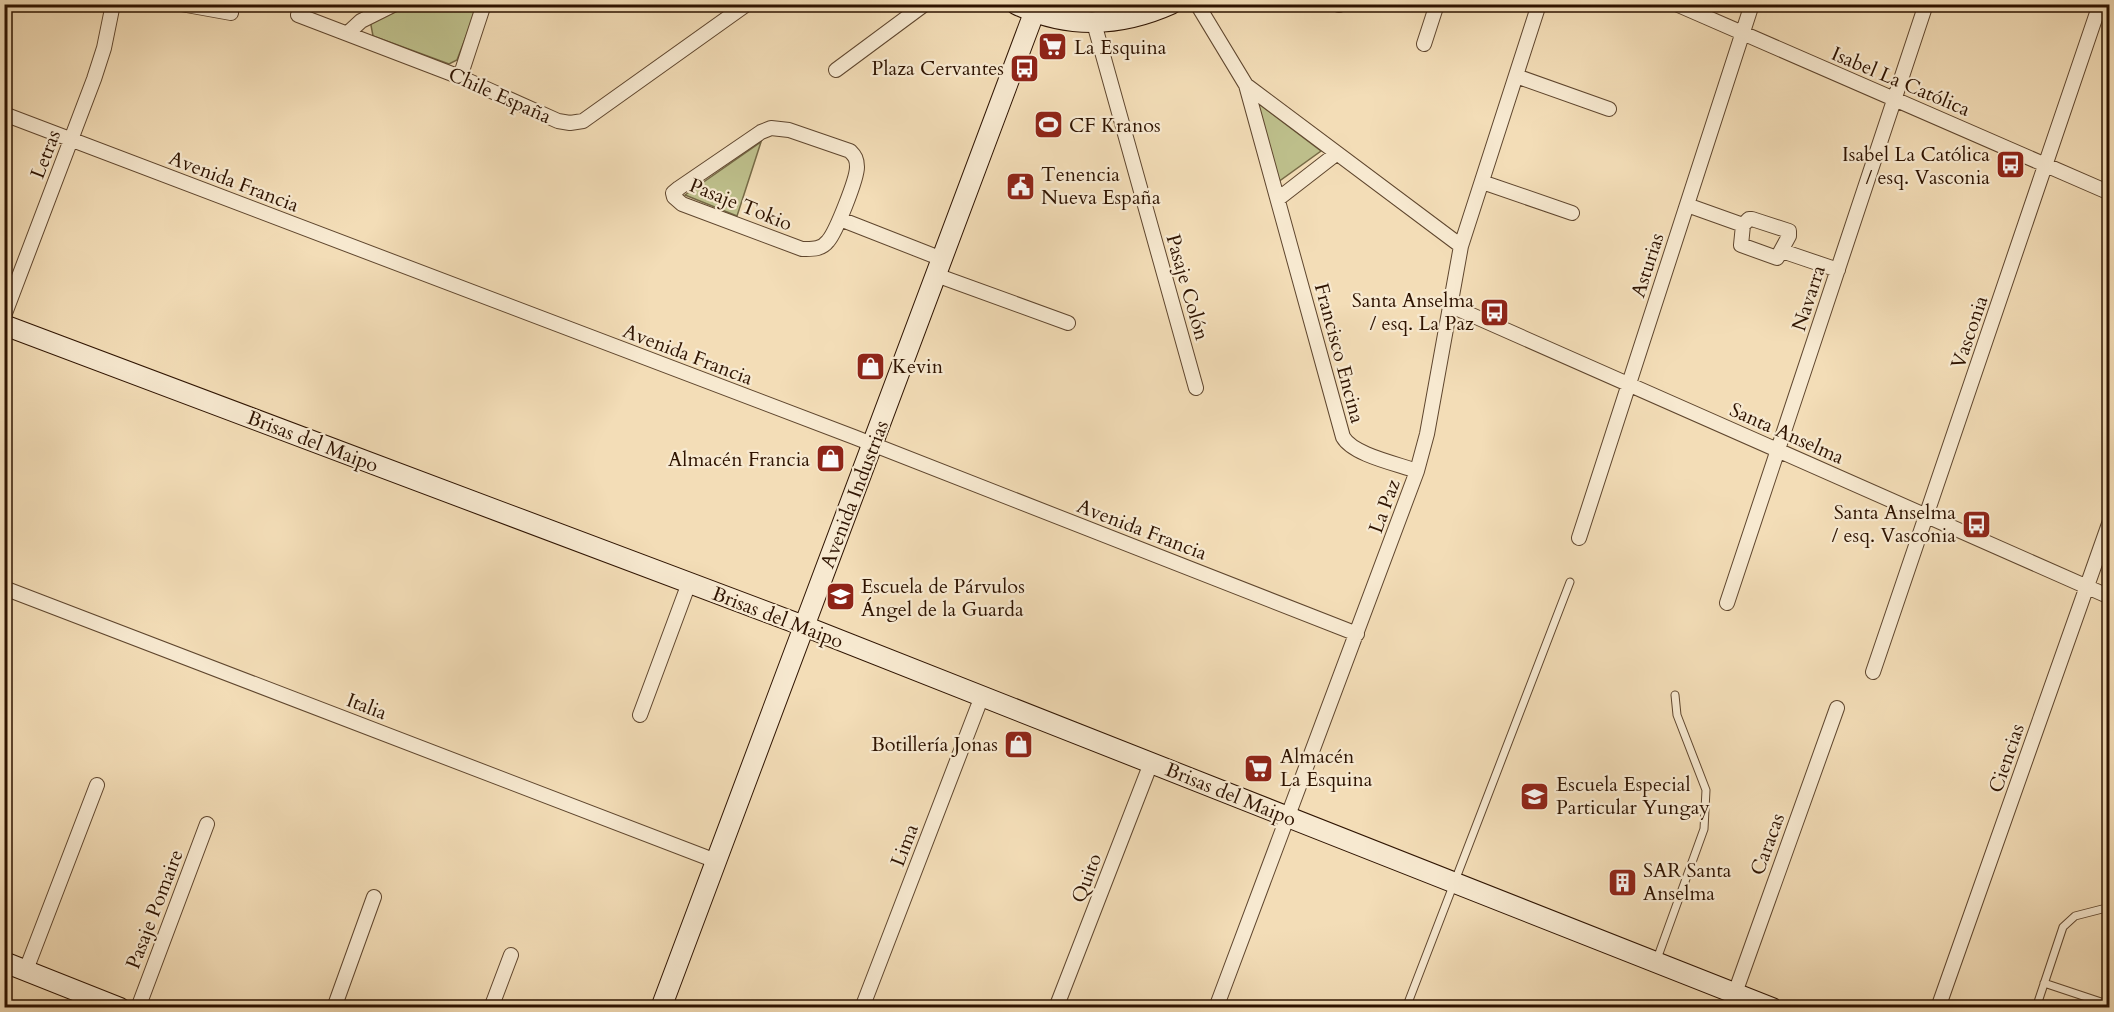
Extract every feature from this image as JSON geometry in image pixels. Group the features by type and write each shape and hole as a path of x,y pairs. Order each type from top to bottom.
{"street":[{"name":"Letras","path":"4,316 99,64 113,4"},
{"path":"181,4 231,13"},
{"path":"348,33 361,21 395,4"},
{"path":"460,77 484,4"},
{"name":"Chile España","path":"298,15 460,77 558,121 570,123 583,121 747,4"},
{"path":"836,70 926,4"},
{"path":"1016,4 1034,13 1074,22 1094,23 1134,18 1171,4"},
{"name":"Francisco Encina","path":"1197,4 1246,85 1343,437 1346,443 1356,449 1417,471"},
{"path":"1424,44 1437,4"},
{"name":"La Paz","path":"1216,1008 1417,471 1427,434 1461,246 1539,4"},
{"name":"Isabel La Católica","path":"1676,4 2109,193"},
{"name":"Asturias","path":"1579,538 1752,4"},
{"name":"Navarra","path":"1727,603 1926,4"},
{"name":"Vasconia","path":"1874,672 2100,4"},
{"name":"Avenida Industrias","path":"661,1008 1034,13"},
{"name":"Pasaje Colón","path":"1094,23 1196,388"},
{"path":"1516,76 1609,109"},
{"name":"Francisco Encina","path":"1246,85 1461,246"},
{"name":"Avenida Francia","path":"4,114 873,444 1357,634"},
{"name":"Pasaje Tokio","path":"771,128 789,130 850,151 857,159 857,170 840,219 828,241 819,249 802,249 682,204 673,193 761,132 771,128"},
{"path":"1278,199 1336,154"},
{"path":"1482,182 1572,213"},
{"path":"1687,205 1743,225"},
{"path":"840,219 939,267 1068,322"},
{"path":"1752,219 1789,231 1790,236 1777,258 1774,258 1741,245 1743,225 1752,219"},
{"path":"1782,251 1838,270"},
{"name":"Santa Anselma","path":"1449,305 2109,597"},
{"name":"Brisas del Maipo","path":"4,325 804,626 1772,1008"},
{"name":"Ciencias","path":"1938,1008 2109,521"},
{"name":"Brisas del Maipo","path":"640,715 689,583"},
{"name":"Italia","path":"4,588 716,861"},
{"name":"Lima","path":"862,1008 982,696"},
{"name":"Caracas","path":"1735,993 1837,708"},
{"name":"Quito","path":"1056,1008 1151,763"},
{"path":"26,970 97,785"},
{"name":"Pasaje Pomaire","path":"138,1008 207,824"},
{"path":"334,1008 374,897"},
{"path":"491,1008 511,956"},
{"path":"4,962 120,1008"}],"lane":[{"path":"1406,1008 1570,582"},
{"path":"1656,962 1704,829 1706,790 1677,715 1676,695"},
{"path":"2036,1008 2060,933 2068,921 2075,916 2109,907"},
{"path":"2044,983 2109,1005"}],"green space":[{"path":"404,5 478,5 457,60 449,64 373,36 370,20"},
{"path":"1255,101 1321,151 1278,182"},
{"path":"761,142 737,216 685,195"}],"place":[{"name":"La Esquina","path":"1053,47"},
{"name":"Plaza Cervantes","path":"1025,68"},
{"name":"CF Kranos","path":"1048,125"},
{"name":"Isabel La Católica / esq. Vasconia","path":"2011,165"},
{"name":"Tenencia Nueva España","path":"1020,186"},
{"name":"Santa Anselma / esq. La Paz","path":"1495,312"},
{"name":"Kevin","path":"871,366"},
{"name":"Almacén Francia","path":"831,459"},
{"name":"Santa Anselma / esq. Vasconia","path":"1977,524"},
{"name":"Escuela de Párvulos Ángel de la Guarda","path":"840,597"},
{"name":"Botillería Jonas","path":"1019,744"},
{"name":"Almacén La Esquina","path":"1259,768"},
{"name":"Escuela Especial Particular Yungay","path":"1535,796"},
{"name":"SAR Santa Anselma","path":"1622,882"}]}
